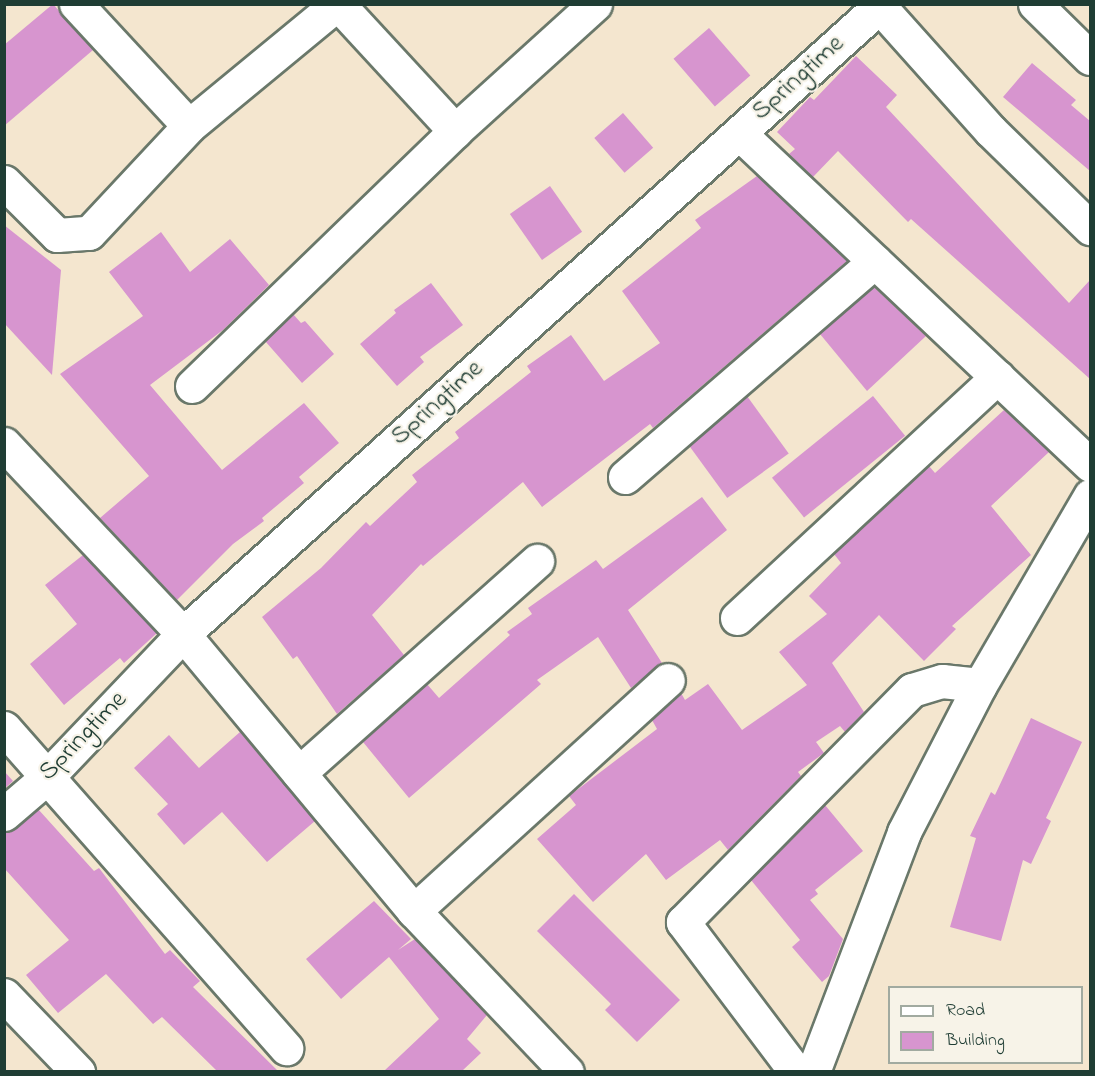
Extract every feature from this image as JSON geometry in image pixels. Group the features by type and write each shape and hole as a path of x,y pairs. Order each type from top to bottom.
{"street":[{"path":"76,4 189,126"},
{"path":"4,182 57,235 89,233 189,126 337,4 455,131"},
{"path":"192,386 455,131 595,4"},
{"path":"1035,4 1090,57"},
{"path":"881,6 991,131 1090,228"},
{"name":"Springtime","path":"4,814 46,778 183,634 881,6"},
{"path":"739,133 1090,465"},
{"path":"625,477 875,261"},
{"path":"736,618 997,377"},
{"path":"4,444 183,634 414,911 567,1071"},
{"path":"813,1071 904,832 980,685 1090,496"},
{"path":"299,773 537,561"},
{"path":"414,911 668,680"},
{"path":"796,1071 682,922 912,690 942,681 980,685"},
{"path":"4,728 286,1048"},
{"path":"4,995 78,1071"}],"building":[{"path":"53,4 93,50 4,126 4,45"},
{"path":"709,28 750,76 715,106 674,59"},
{"path":"856,56 897,95 886,107 1069,303 1090,280 1090,379 911,219 908,222 838,151 813,177 789,154 795,149 777,132 810,97 814,100"},
{"path":"1032,63 1076,100 1071,105 1090,121 1090,171 1003,97"},
{"path":"623,113 653,148 624,173 594,138"},
{"path":"757,176 847,261 653,428 650,424 542,507 523,482 423,566 421,564 372,615 404,655 337,714 297,656 293,659 262,617 321,568 366,522 370,526 417,482 412,475 459,438 455,432 531,372 527,366 571,335 604,381 660,343 622,291 701,228 695,220"},
{"path":"550,186 582,232 542,260 510,214"},
{"path":"4,225 61,270 52,375 4,323"},
{"path":"161,232 190,272 230,239 269,285 223,330 150,385 222,470 304,403 339,443 299,477 304,483 262,518 264,521 233,544 177,600 100,518 149,476 60,374 143,316 109,272"},
{"path":"431,283 463,325 420,357 424,362 397,386 360,344 396,313 394,310"},
{"path":"874,287 926,336 867,391 820,334"},
{"path":"293,314 301,323 305,321 334,354 302,383 265,341"},
{"path":"747,396 789,453 727,498 686,441"},
{"path":"873,396 905,436 804,517 772,478"},
{"path":"1004,410 1049,452 991,506 1031,555 952,626 956,629 924,661 879,615 832,663 864,712 845,732 840,726 816,742 824,753 798,772 801,776 728,850 720,840 666,880 646,854 593,902 537,839 576,805 569,796 657,729 652,720 681,693 685,700 708,684 742,730 807,685 779,652 827,614 809,596 841,563 834,554 929,466 935,473"},
{"path":"702,497 727,530 628,610 662,663 631,688 598,637 537,680 541,684 409,798 363,742 427,684 439,698 510,635 507,632 532,614 528,608 596,560 603,569"},
{"path":"83,555 157,633 124,663 120,658 64,705 30,664 77,624 45,585"},
{"path":"1031,718 1082,742 1046,818 1051,821 1031,864 1023,860 1001,941 950,927 976,838 970,836 991,792 995,795"},
{"path":"240,732 315,821 267,862 222,812 184,845 157,814 168,804 134,768 169,735 199,768"},
{"path":"4,771 13,781 4,789"},
{"path":"825,805 863,851 815,890 818,894 810,900 843,939 829,976 822,982 792,947 800,940 751,880"},
{"path":"38,809 94,871 99,868 165,954 170,950 200,981 193,987 278,1071 217,1071 162,1017 153,1024 106,974 58,1013 26,975 69,940 4,868 4,832 16,828"},
{"path":"574,894 680,1000 637,1042 605,1010 611,1004 537,931"},
{"path":"374,901 411,939 398,950 415,939 487,1015 467,1039 481,1053 462,1071 384,1071 439,1019 389,957 341,999 306,959"}]}
